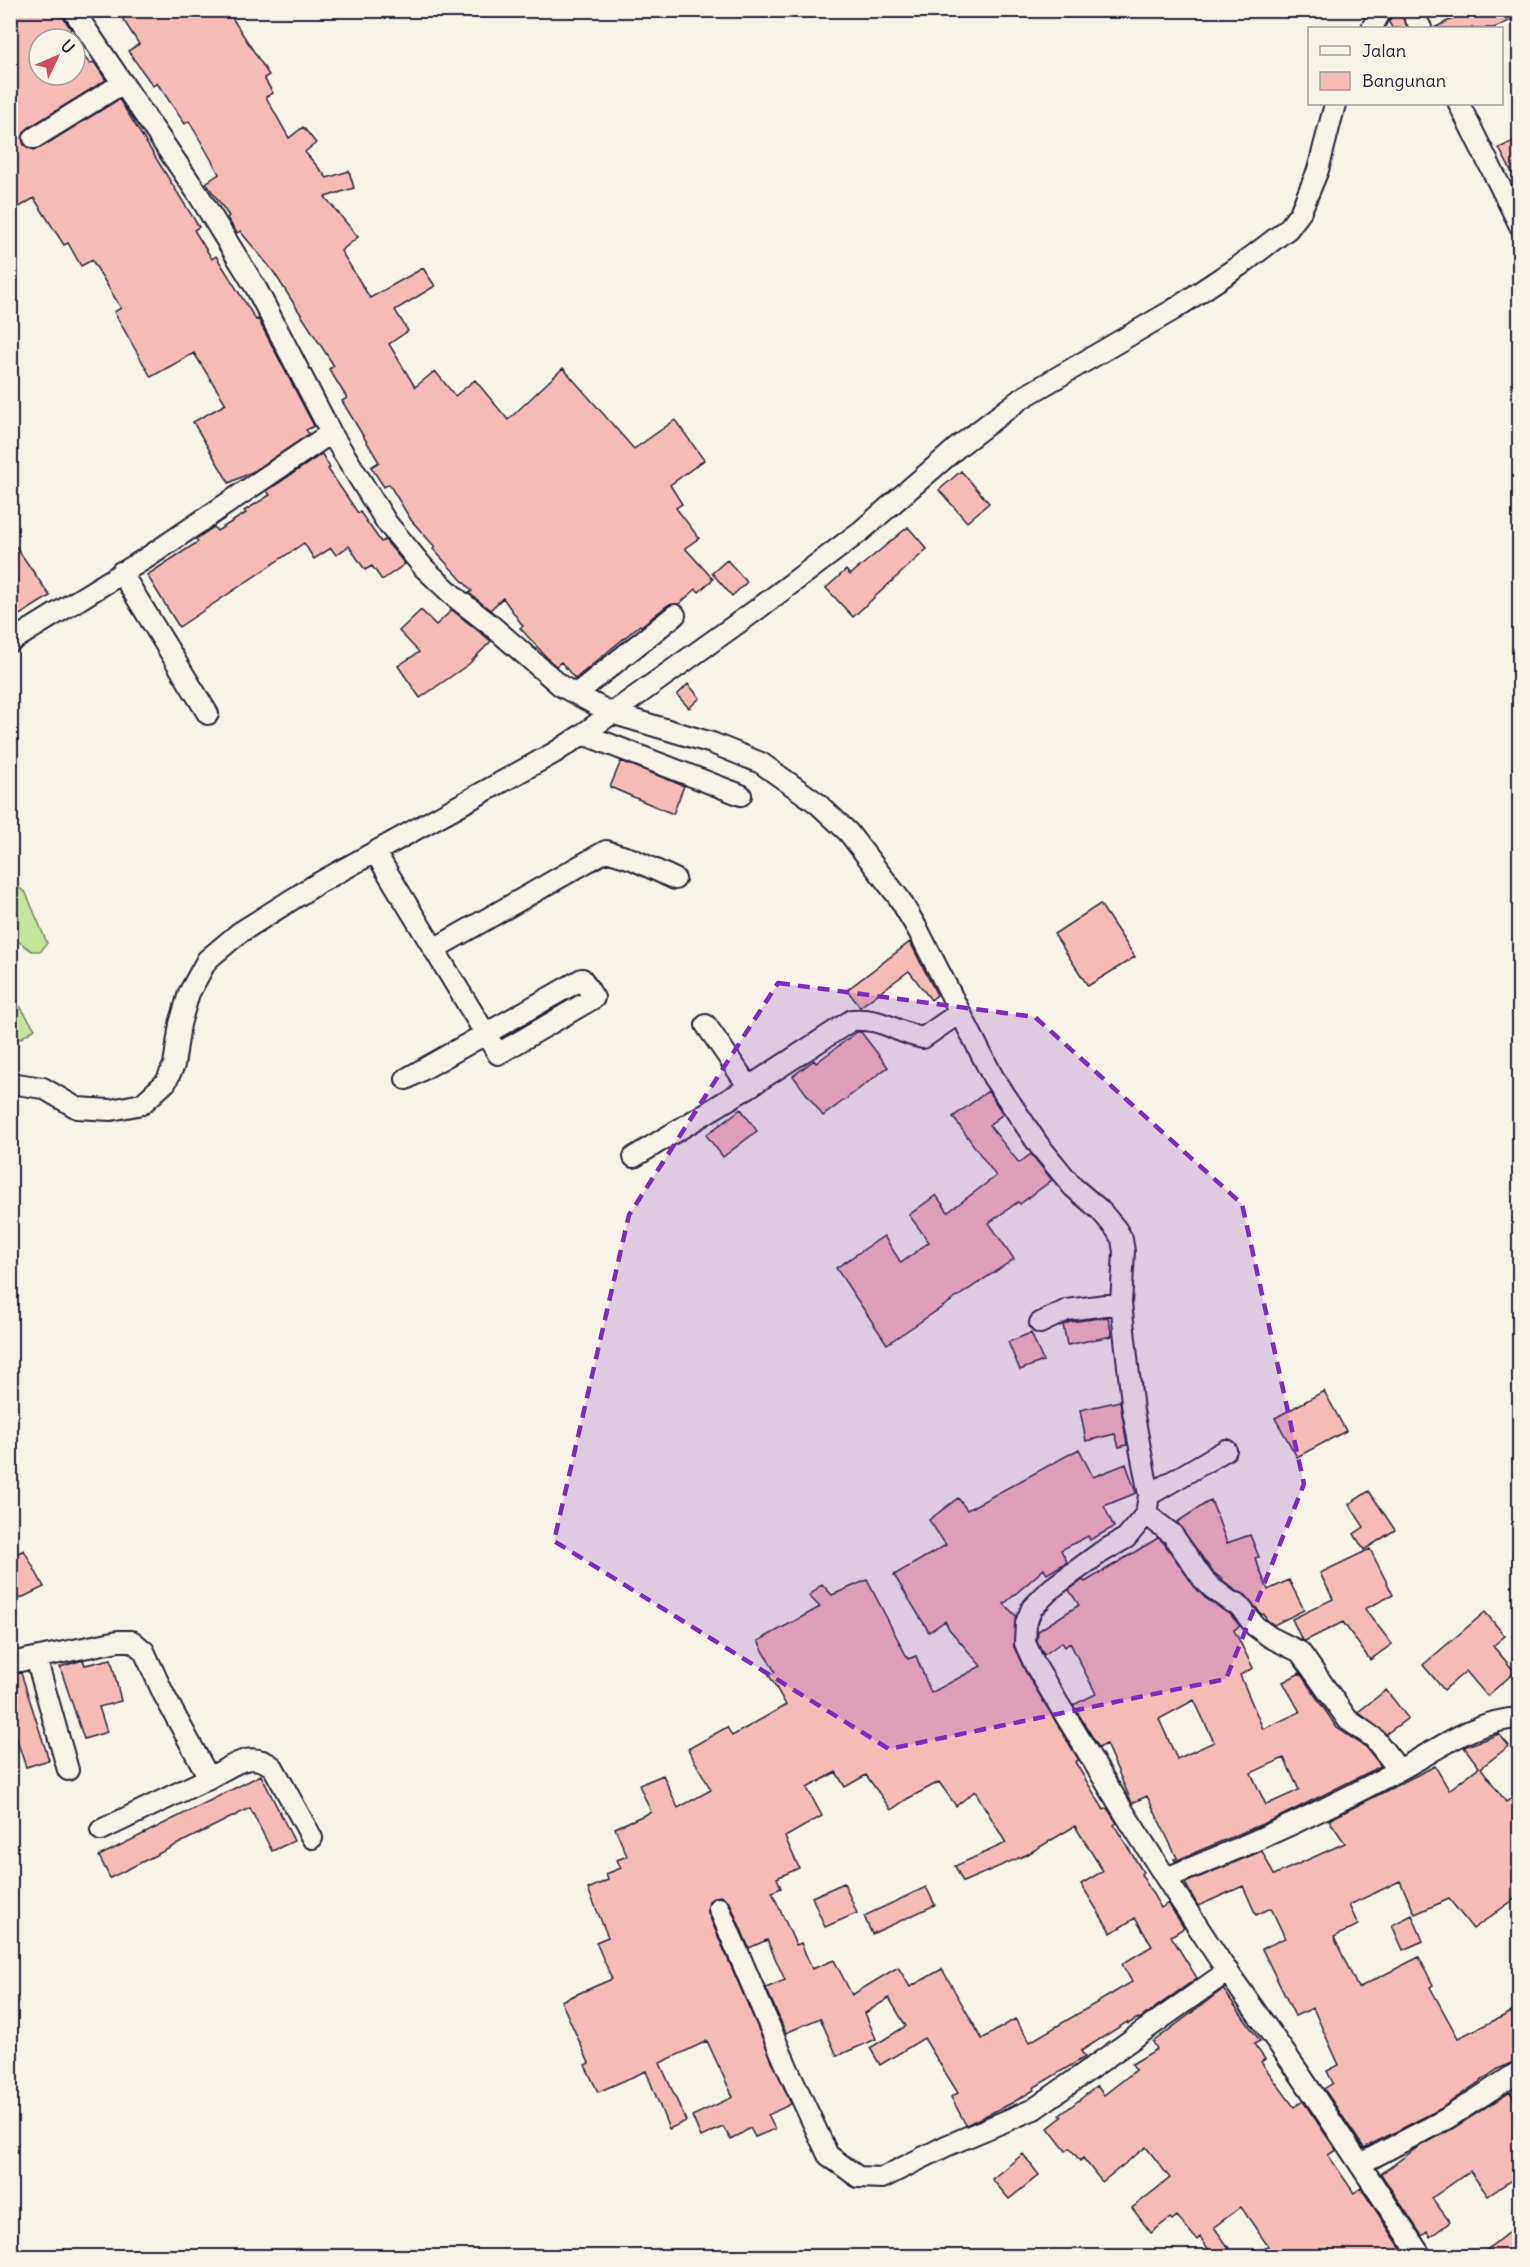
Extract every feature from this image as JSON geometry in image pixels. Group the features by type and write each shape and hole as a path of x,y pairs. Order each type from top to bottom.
{"street":[{"path":"73,10 198,194 256,288 331,434 387,523 424,568 456,598 561,686 611,713 712,743 761,763 817,802 848,832 899,898 918,930 993,1077 1038,1144 1073,1187 1100,1210 1122,1239 1124,1252 1121,1303 1133,1411 1148,1504 1203,1579 1231,1602 1237,1604 1255,1626 1300,1652 1348,1720 1374,1738 1399,1770"},
{"path":"1372,27 1381,10"},
{"path":"1411,10 1420,27"},
{"path":"34,138 123,83"},
{"path":"10,1083 43,1088 77,1108 111,1110 142,1104 166,1082 174,1065 180,1024 186,1004 207,960 239,933 315,885 554,753 583,734 759,608 861,531 959,446 1022,398 1173,310 1288,230 1300,213 1318,170 1335,105"},
{"path":"1460,105 1512,189 1520,226"},
{"path":"10,642 148,557 331,434"},
{"path":"122,572 208,714"},
{"path":"576,694 675,615"},
{"path":"583,734 741,795"},
{"path":"434,949 606,851 625,856 675,879"},
{"path":"375,852 485,1033 498,1054 594,998 582,979 485,1033 406,1079"},
{"path":"634,1157 749,1087 852,1020 878,1021 906,1034 922,1038 960,1013"},
{"path":"706,1025 749,1087"},
{"path":"1040,1323 1067,1310 1121,1303"},
{"path":"1226,1450 1148,1504 1126,1538 1100,1553 1052,1588 1032,1608 1026,1623 1024,1642 1035,1665 1166,1878 1421,2256"},
{"path":"10,1664 118,1641 132,1641 144,1651 164,1695 209,1778"},
{"path":"36,1658 68,1770"},
{"path":"1166,1878 1237,1850 1399,1770 1473,1728 1504,1718 1520,1718"},
{"path":"101,1830 250,1758 263,1760 273,1767 312,1838"},
{"path":"719,1908 787,2067 828,2155 858,2177 882,2178 946,2146 1034,2109 1228,1971"},
{"path":"1360,2164 1446,2119 1520,2071"}],"highlighted area":[{"path":"778,983 1035,1017 1242,1204 1304,1484 1226,1679 889,1749 554,1541 629,1215"}],"green space":[{"path":"11,882 26,893 47,943 41,951 32,951 11,936"},
{"path":"11,993 35,1029 12,1044 10,1043"}],"building":[{"path":"10,10 58,10 70,27 27,27 27,87 87,87 87,60 90,64 94,62 106,80 28,128 22,138 24,145 34,150 40,148 119,99 199,227 194,230 212,259 216,256 256,320 258,319 314,426 306,430 309,434 254,471 229,483 193,422 226,404 194,353 151,377 114,312 121,308 92,260 81,266 68,243 64,245 34,198 10,213"},
{"path":"117,10 227,10 269,75 264,78 273,93 266,97 289,138 303,127 316,143 305,152 327,178 349,171 354,188 325,197 358,237 341,251 370,298 423,268 435,286 395,310 408,331 389,344 415,387 435,371 455,396 475,380 508,420 563,368 634,449 675,420 704,460 670,485 682,504 676,508 699,538 685,548 713,579 699,592 696,589 679,604 668,605 640,625 575,679 561,662 556,666 550,661 520,628 523,626 503,598 490,610 469,593 472,591 433,549 435,547 411,520 389,484 384,487 371,467 379,462 342,401 347,398 329,369 334,366 273,271 240,231 237,233 227,218 229,216 206,183 219,174 189,121 185,124 157,83 153,86 128,51 139,44"},
{"path":"1394,10 1399,10 1408,27 1392,27 1389,22"},
{"path":"1470,10 1520,10 1520,16 1496,27 1436,27"},
{"path":"1520,138 1520,188 1499,148"},
{"path":"322,454 330,468 328,469 358,513 360,512 381,542 385,540 405,564 382,580 372,566 365,570 349,546 336,555 331,548 314,559 304,543 179,627 147,575 198,542 196,539 214,527 217,531 246,513 244,511 270,495 267,491"},
{"path":"961,471 989,503 967,522 939,490"},
{"path":"908,527 927,549 853,617 826,588 846,570 850,575"},
{"path":"10,538 50,596 10,621"},
{"path":"727,560 747,582 732,596 712,573"},
{"path":"421,610 436,625 452,610 491,641 469,664 420,698 398,666 419,652 399,631"},
{"path":"688,684 700,698 689,708 677,695"},
{"path":"621,761 684,786 673,814 610,787"},
{"path":"1100,904 1135,957 1088,986 1054,934"},
{"path":"910,942 937,995 931,1000 909,971 860,1007 847,990"},
{"path":"857,1032 861,1032 888,1067 823,1116 793,1076 814,1060 816,1063"},
{"path":"988,1091 1003,1114 989,1125 1019,1163 1031,1154 1052,1180 989,1223 1014,1259 887,1344 836,1268 884,1236 901,1263 929,1242 909,1215 936,1195 948,1212 996,1176 953,1117"},
{"path":"741,1109 757,1131 723,1157 706,1135"},
{"path":"1108,1317 1112,1336 1067,1345 1063,1325"},
{"path":"1031,1333 1043,1361 1020,1370 1008,1342"},
{"path":"1324,1391 1346,1431 1297,1457 1275,1418"},
{"path":"1120,1401 1127,1445 1119,1447 1115,1434 1086,1441 1080,1410"},
{"path":"1079,1449 1093,1477 1126,1464 1136,1493 1104,1506 1114,1527 1090,1540 1088,1536 1061,1550 1067,1562 1047,1574 1044,1569 1004,1604 1016,1616 1014,1647 1025,1671 1079,1760 1075,1762 1104,1810 1107,1808 1117,1823 1114,1825 1143,1872 1141,1874 1161,1908 1168,1903 1184,1928 1171,1936 1197,1978 1139,2019 1128,2024 1127,2022 1081,2051 1085,2057 1033,2088 1034,2090 966,2125 951,2097 958,2093 924,2038 880,2065 870,2048 906,2026 889,1998 865,2013 876,2039 837,2056 820,2018 786,2033 766,1988 785,1980 767,1940 749,1948 730,1903 721,1896 715,1897 709,1901 708,1913 791,2104 768,2115 775,2129 755,2137 750,2128 731,2140 723,2127 701,2137 692,2116 733,2097 707,2041 660,2063 686,2121 669,2129 646,2071 598,2092 585,2065 589,2063 561,2001 612,1979 596,1942 608,1937 588,1889 608,1880 606,1874 621,1868 617,1860 627,1856 615,1828 651,1812 639,1785 663,1775 678,1808 711,1790 688,1749 727,1727 732,1736 786,1705 769,1675 775,1672 758,1641 820,1607 809,1596 822,1584 832,1595 867,1580 908,1659 916,1656 931,1693 981,1666 949,1629 945,1621 929,1632 894,1575 946,1545 929,1520 958,1498 967,1510","holes":["836,1772 845,1787 866,1775 891,1810 939,1782 956,1806 975,1791 1006,1843 955,1866 963,1882 1028,1854 1075,1826 1103,1871 1081,1884 1111,1933 1135,1918 1152,1946 1122,1964 1132,1982 1030,2042 1015,2019 982,2039 942,1969 910,1987 898,1967 852,1995 834,1960 812,1969 801,1943 796,1945 772,1892 781,1888 777,1878 799,1868 785,1837 822,1816 807,1788"]},
{"path":"1369,1491 1395,1530 1364,1550 1354,1534 1364,1527 1349,1504"},
{"path":"1211,1500 1227,1543 1250,1535 1259,1557 1255,1558 1268,1590 1289,1580 1304,1610 1274,1625 1267,1620 1264,1614 1262,1615 1246,1595 1236,1591 1212,1571 1177,1522"},
{"path":"1158,1538 1205,1598 1230,1614 1240,1626 1234,1630 1253,1668 1240,1675 1263,1729 1300,1712 1283,1682 1300,1673 1337,1728 1366,1747 1381,1766 1279,1817 1175,1861 1174,1859 1177,1858 1147,1796 1132,1803 1106,1744 1099,1748 1073,1705 1096,1694 1070,1643 1065,1647 1062,1642 1044,1655 1037,1641 1038,1631 1079,1605 1069,1590 1083,1580 1085,1582","holes":["1194,1700 1214,1742 1177,1759 1159,1719","1284,1758 1299,1790 1266,1805 1251,1773"]},
{"path":"1370,1549 1393,1595 1365,1609 1392,1644 1370,1660 1343,1622 1305,1641 1302,1640 1292,1619 1333,1599 1320,1573"},
{"path":"24,1550 44,1587 17,1600 10,1587 10,1557"},
{"path":"1485,1612 1505,1636 1493,1646 1515,1672 1487,1696 1466,1671 1444,1690 1423,1665"},
{"path":"111,1659 121,1701 99,1707 107,1732 84,1739 60,1667 83,1660 85,1665"},
{"path":"21,1673 49,1760 26,1767 10,1720 10,1675"},
{"path":"1386,1690 1408,1718 1386,1734 1358,1712"},
{"path":"1499,1734 1509,1746 1481,1768 1506,1802 1520,1792 1520,1895 1473,1929 1449,1899 1415,1914 1400,1881 1349,1905 1358,1925 1334,1937 1358,1988 1419,1957 1433,1985 1430,1987 1458,2038 1520,2008 1520,2059 1498,2069 1440,2109 1364,2148 1324,2089 1333,2083 1327,2071 1339,2065 1313,2008 1295,2016 1262,1949 1285,1938 1271,1908 1256,1915 1243,1886 1198,1906 1185,1883 1262,1851 1274,1875 1345,1843 1329,1820 1435,1766 1449,1790 1479,1767 1464,1747"},
{"path":"261,1775 294,1841 272,1851 250,1808 110,1878 99,1856"},
{"path":"844,1883 857,1913 825,1927 812,1897"},
{"path":"926,1887 935,1905 872,1934 864,1916"},
{"path":"1412,1915 1423,1941 1403,1950 1392,1925"},
{"path":"1223,1989 1260,2041 1254,2044 1265,2059 1261,2062 1294,2107 1303,2101 1336,2150 1328,2155 1354,2193 1361,2188 1402,2250 1392,2256 1254,2256 1268,2246 1241,2207 1214,2227 1229,2248 1213,2256 1200,2237 1197,2240 1177,2216 1172,2220 1170,2218 1151,2233 1132,2208 1170,2178 1146,2147 1102,2182 1083,2158 1080,2161 1070,2148 1066,2151 1048,2128 1062,2117 1060,2115 1097,2086 1104,2095 1136,2070 1132,2064 1157,2049 1153,2042"},
{"path":"1510,2092 1520,2109 1520,2174 1488,2196 1470,2171 1432,2198 1450,2222 1430,2237 1427,2232 1422,2236 1381,2174 1418,2147 1452,2129"},
{"path":"1023,2154 1039,2175 1009,2199 992,2179"},
{"path":"1520,2223 1520,2256 1479,2256"}]}
